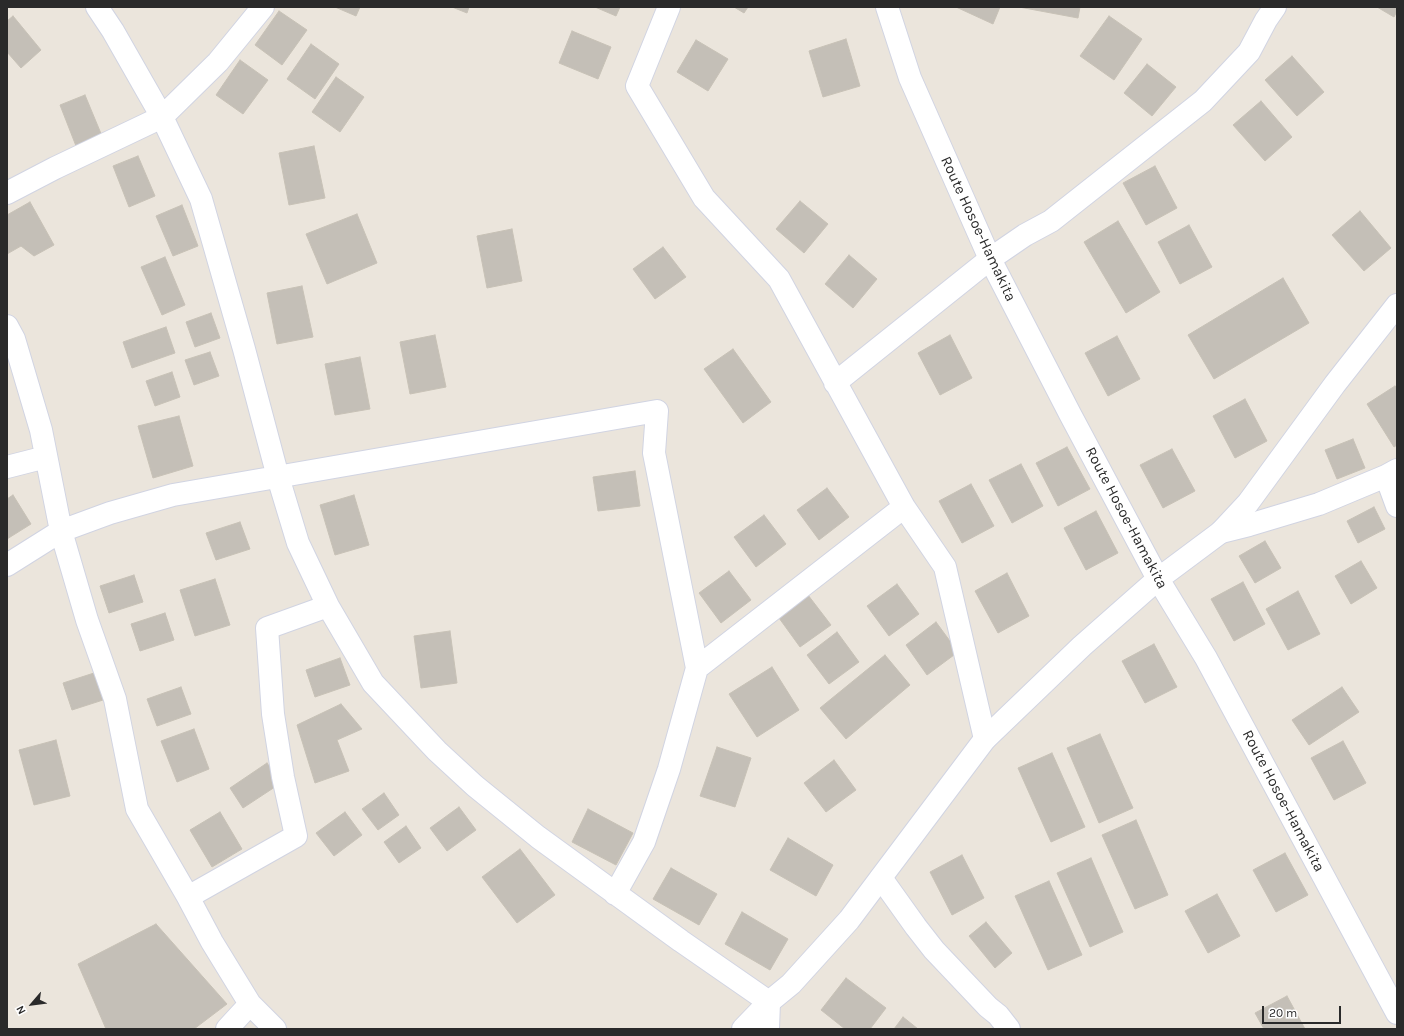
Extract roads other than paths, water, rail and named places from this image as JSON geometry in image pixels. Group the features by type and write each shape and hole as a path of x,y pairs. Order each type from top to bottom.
{"street":[{"path":"97,7 113,31 162,116 201,199 244,349 278,477 298,543 328,606 373,682 437,751 475,786 538,837 615,894 769,1002"},
{"path":"7,193 162,116 218,62 263,7"},
{"path":"669,7 637,86 704,198 779,279 904,507 945,567 985,739"},
{"name":"Route Hosoe-Hamakita","path":"887,7 910,78 990,259 1070,414 1158,579 1206,658 1397,1013"},
{"path":"835,383 990,259 1025,235 1051,221 1203,101 1249,52 1266,20 1275,7"},
{"path":"743,1029 769,1002 791,984 849,920 985,739 1082,646 1158,579 1221,532 1248,503 1335,384 1397,305"},
{"path":"7,326 14,339 41,430 60,531 87,620 115,699 137,809 212,942 250,1004 274,1029"},
{"path":"7,565 60,531 110,513 173,495 657,411 654,453 697,668 669,770 644,842 615,894"},
{"path":"7,467 46,457"},
{"path":"1221,532 1249,526 1319,504 1392,473 1397,506"},
{"path":"697,668 904,507"},
{"path":"188,897 296,836 283,778 273,714 267,628 328,606"},
{"path":"881,878 934,950 988,1007 998,1015 1009,1029"},
{"path":"768,1029 769,1002"},
{"path":"227,1029 250,1004"}]}
